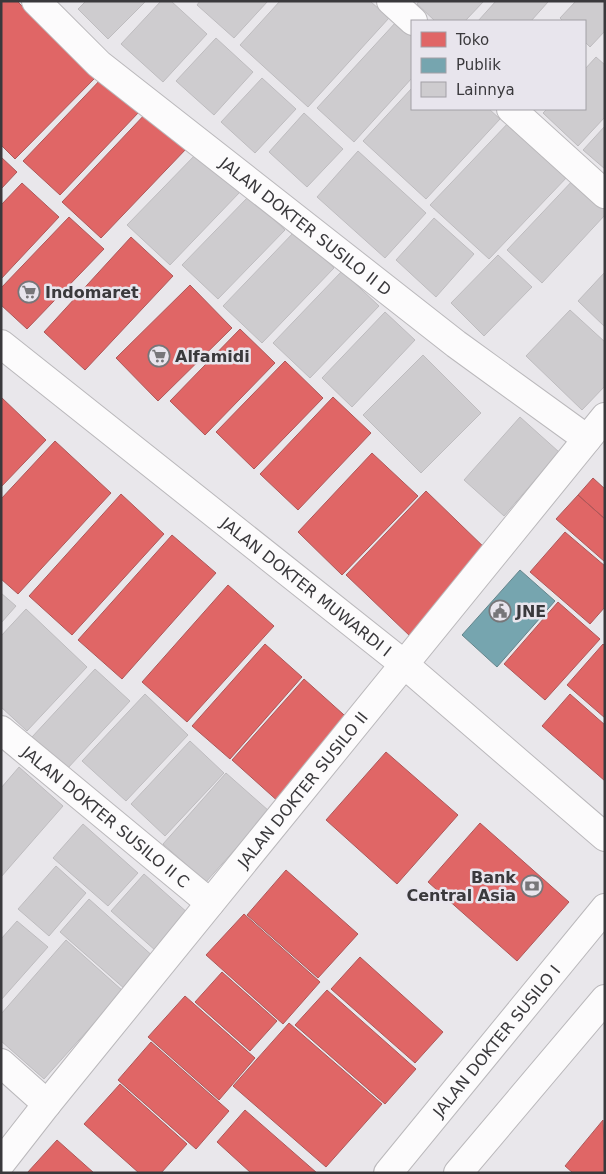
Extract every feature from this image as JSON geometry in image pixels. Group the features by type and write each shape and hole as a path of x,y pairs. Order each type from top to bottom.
{"street":[{"name":"JALAN DOKTER SUSILO II D","path":"36,1 99,64 456,344 587,438"},
{"path":"391,1 412,20"},
{"path":"511,110 605,194"},
{"name":"JALAN DOKTER MUWARDI I","path":"1,344 405,665 605,837"},
{"name":"JALAN DOKTER SUSILO II","path":"1,1163 605,417"},
{"name":"JALAN DOKTER SUSILO II C","path":"1,730 210,903"},
{"name":"JALAN DOKTER SUSILO I","path":"388,1173 605,908"},
{"path":"458,1173 605,999"},
{"path":"1,1063 47,1104"}],"building: Toko":[{"path":"1,1 17,1 95,78 15,159 1,145"},
{"path":"103,77 139,112 60,195 23,161"},
{"path":"148,111 187,148 101,238 62,202"},
{"path":"1,157 17,172 1,189"},
{"path":"22,183 59,217 1,279 1,205"},
{"path":"69,217 104,249 27,329 1,305 1,288"},
{"path":"131,237 173,276 85,370 44,332"},
{"path":"190,285 232,328 158,401 116,358"},
{"path":"240,329 275,363 205,435 170,401"},
{"path":"285,361 323,398 254,469 216,432"},
{"path":"1,397 46,440 1,487"},
{"path":"333,397 371,433 298,510 260,474"},
{"path":"55,441 111,493 18,594 1,579 1,499"},
{"path":"372,453 418,496 342,575 298,532"},
{"path":"593,478 605,489 605,519 578,495"},
{"path":"426,491 490,553 411,637 346,575"},
{"path":"121,494 164,534 72,635 29,596"},
{"path":"578,495 605,519 605,562 556,519"},
{"path":"565,532 605,566 605,607 590,624 530,572"},
{"path":"172,535 216,573 122,679 78,640"},
{"path":"228,585 274,626 187,722 142,682"},
{"path":"558,602 600,639 545,700 504,664"},
{"path":"265,644 302,677 230,759 192,726"},
{"path":"603,644 605,646 605,718 567,685"},
{"path":"304,679 353,723 281,804 232,760"},
{"path":"570,694 605,725 605,781 542,726"},
{"path":"386,752 458,815 397,884 326,820"},
{"path":"480,823 569,902 517,961 428,882"},
{"path":"286,870 358,934 318,978 247,915"},
{"path":"244,914 320,982 283,1024 206,955"},
{"path":"360,957 443,1032 415,1063 331,989"},
{"path":"222,972 277,1021 250,1051 195,1002"},
{"path":"327,990 416,1069 385,1104 295,1025"},
{"path":"185,996 255,1058 219,1100 148,1037"},
{"path":"289,1023 382,1104 326,1167 233,1086"},
{"path":"151,1042 229,1111 196,1149 118,1080"},
{"path":"120,1084 187,1144 161,1173 139,1173 84,1124"},
{"path":"245,1110 317,1173 251,1173 217,1142"},
{"path":"603,1120 605,1173 573,1173 565,1166"},
{"path":"57,1140 94,1173 27,1173"}],"building: Publik":[{"path":"520,570 555,601 497,667 462,635"}],"building: Lainnya":[{"path":"86,1 146,1 108,39 78,9"},
{"path":"161,1 171,1 207,34 163,82 121,44"},
{"path":"200,1 268,1 234,38 197,5"},
{"path":"280,1 370,1 389,18 308,107 240,45"},
{"path":"419,1 484,1 466,20 434,20 417,4"},
{"path":"496,1 548,2 532,20 479,20"},
{"path":"576,1 605,1 605,31 590,47 586,43 586,20 562,20 560,18"},
{"path":"396,22 411,36 411,79 354,142 317,108"},
{"path":"216,38 253,72 214,115 176,81"},
{"path":"596,57 605,65 605,117 578,146 543,113 546,110 586,110 586,68"},
{"path":"262,78 296,109 255,153 221,122"},
{"path":"411,89 411,110 490,110 500,119 426,199 363,141"},
{"path":"304,113 343,149 307,187 269,152"},
{"path":"511,120 569,175 489,259 430,205"},
{"path":"605,126 605,169 583,150"},
{"path":"358,151 426,213 385,258 317,197"},
{"path":"198,152 240,192 170,265 127,225"},
{"path":"575,178 605,205 605,215 542,283 507,250"},
{"path":"249,196 285,230 218,299 182,265"},
{"path":"434,218 474,254 436,297 396,260"},
{"path":"295,231 334,268 262,343 223,306"},
{"path":"498,255 532,287 484,336 451,303"},
{"path":"342,271 379,306 310,378 273,343"},
{"path":"605,272 605,327 578,301"},
{"path":"570,310 605,342 605,386 582,410 526,356"},
{"path":"385,312 415,340 352,407 322,378"},
{"path":"423,355 481,413 421,473 363,415"},
{"path":"520,417 559,452 504,516 464,480"},
{"path":"1,593 16,606 1,623"},
{"path":"26,609 87,667 27,731 1,707 1,636"},
{"path":"95,669 130,701 67,769 32,737"},
{"path":"145,694 188,735 126,801 82,761"},
{"path":"190,741 224,773 165,836 131,804"},
{"path":"19,767 63,806 1,877 1,788"},
{"path":"226,773 269,811 206,882 163,844"},
{"path":"83,824 138,873 108,906 53,858"},
{"path":"56,866 86,893 49,936 18,909"},
{"path":"144,874 189,914 156,951 111,911"},
{"path":"89,899 155,958 126,990 60,932"},
{"path":"17,921 48,947 1,1000 1,939"},
{"path":"66,940 123,991 44,1079 1,1041 1,1014"}],"place":[{"name":"Indomaret","path":"29,292"},
{"name":"Alfamidi","path":"159,356"},
{"name":"JNE","path":"500,611"},
{"name":"Bank Central Asia","path":"532,886"}]}
